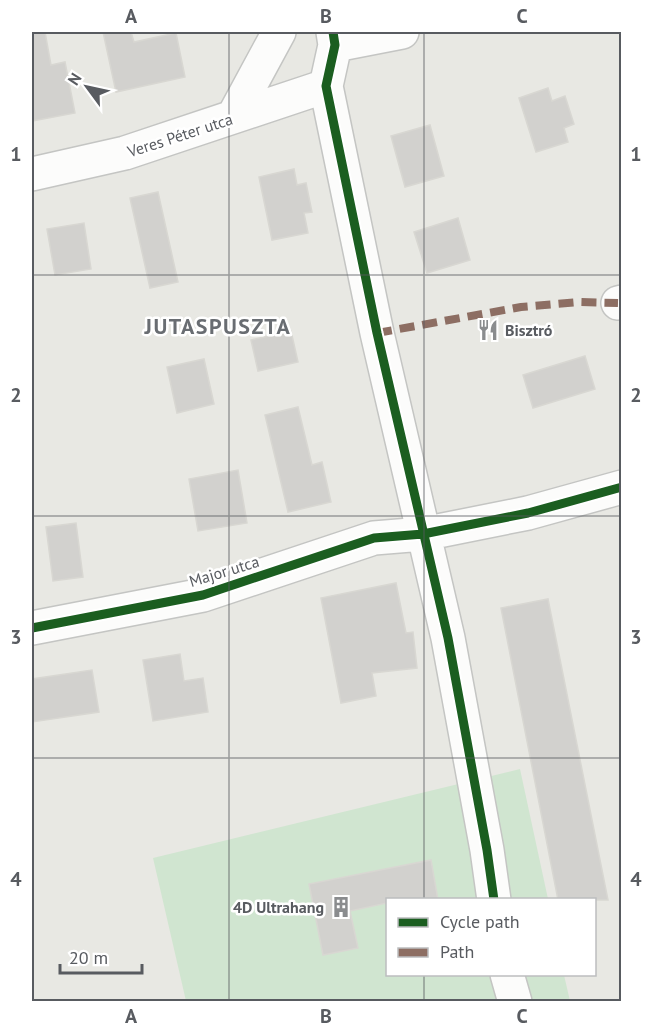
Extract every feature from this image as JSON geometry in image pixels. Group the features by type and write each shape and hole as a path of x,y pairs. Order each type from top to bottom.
{"street":[{"path":"233,117 279,32"},
{"path":"402,32 334,38 327,86 376,333 448,638 494,898"},
{"name":"Veres Péter utca","path":"32,174 125,153 327,86"},
{"name":"Major utca","path":"32,628 203,595 374,538 423,534 528,513 621,487"},
{"path":"507,976 515,1002"}],"green space":[{"path":"520,769 548,898 386,898 386,976 564,976 570,1001 186,1001 153,858"}],"building":[{"path":"32,32 45,32 51,65 65,62 75,113 32,121"},
{"path":"103,32 131,32 134,42 176,33 185,77 116,92"},
{"path":"548,88 552,101 565,96 574,124 564,128 568,142 536,152 519,98"},
{"path":"430,125 444,176 405,187 391,136"},
{"path":"294,169 297,185 306,183 312,212 304,213 308,233 272,240 259,177"},
{"path":"158,192 178,282 150,288 130,198"},
{"path":"458,218 470,260 427,273 414,232"},
{"path":"84,223 91,269 55,275 47,229"},
{"path":"291,331 298,362 258,371 251,340"},
{"path":"585,356 595,389 533,408 523,375"},
{"path":"204,359 214,404 177,413 167,367"},
{"path":"298,407 312,465 322,462 331,502 288,512 265,415"},
{"path":"238,470 247,523 198,531 189,479"},
{"path":"76,523 83,577 53,581 46,527"},
{"path":"396,583 406,633 413,632 417,668 372,673 376,696 341,703 321,598"},
{"path":"548,599 608,900 558,898 501,608"},
{"path":"180,654 184,681 203,678 208,712 153,721 143,660"},
{"path":"92,670 99,712 32,722 32,679"},
{"name":"4D Ultrahang","path":"431,860 438,898 386,898 386,903 350,911 358,948 323,955 309,884"}],"marked path":[{"path":"377,333 521,307 578,302 618,303"}],"cycle path":[{"path":"333,32 335,45 326,86 377,333 448,638 494,898"},
{"path":"32,628 203,595 374,538 423,534 528,513 622,487"}],"place":[{"name":"Bisztró","path":"488,330"},
{"name":"4D Ultrahang","path":"341,907"}],"district":[{"name":"JUTASPUSZTA","path":"218,326"}]}
